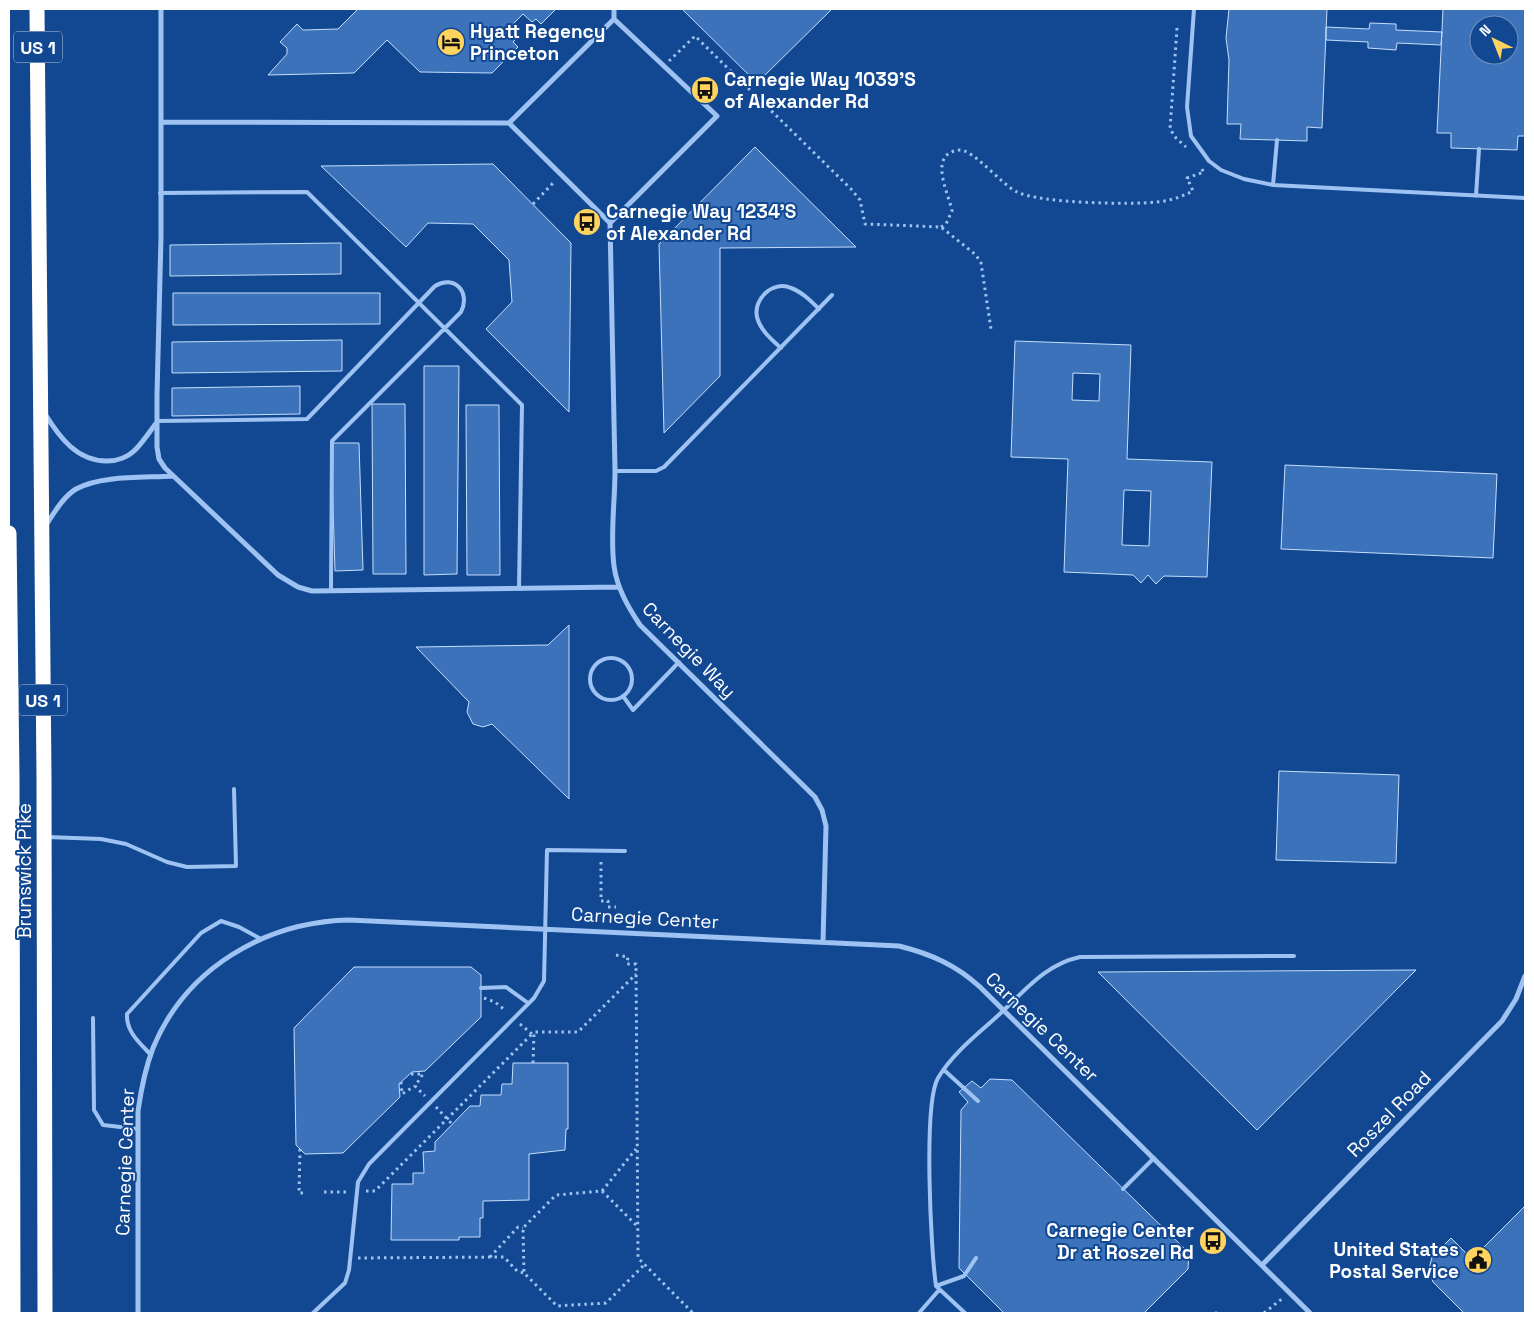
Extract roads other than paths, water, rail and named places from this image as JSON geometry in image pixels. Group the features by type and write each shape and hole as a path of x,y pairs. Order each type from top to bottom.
{"highway":[{"name":"Brunswick Pike","path":"38,9 39,406 44,837 45,1313"},
{"name":"Brunswick Pike","path":"9,533 13,1313"}],"street":[{"path":"161,9 157,422 159,458 173,476 278,575 298,587 312,591 619,587"},
{"path":"509,123 614,19 614,9"},
{"path":"161,122 509,123 610,223 717,116 614,19"},
{"name":"Carnegie Way","path":"610,223 615,472 613,552 619,587 628,608 640,625 807,788 822,810 826,826 823,942"},
{"path":"39,406 58,435 75,452 96,461 117,461 134,451 157,422"},
{"path":"41,532 62,502 75,490 97,482 173,476"},
{"name":"Carnegie Center","path":"138,1313 138,1111 143,1079 151,1056 167,1022 183,998 203,976 226,958 261,939 302,924 340,920 899,946 924,952 947,962 968,976 1310,1313"},
{"name":"Roszel Road","path":"1262,1265 1502,1021 1516,999 1525,976"}],"lane":[{"path":"1194,9 1187,107 1191,136 1209,161 1221,170 1244,179 1273,185 1525,198"},
{"path":"1273,185 1277,140"},
{"path":"1476,196 1479,149"},
{"path":"160,193 307,192 522,405 519,588"},
{"path":"157,422 307,419 419,303 442,282 450,281 458,285 464,293 466,303 462,312 332,441 331,591"},
{"path":"781,348 763,330 757,317 758,304 766,292 778,286 790,287 819,309"},
{"path":"615,472 656,471 664,468 832,296"},
{"path":"610,658 617,659 628,666 632,679 630,686 623,696 616,699 602,698 592,688 590,675 597,663 610,658"},
{"path":"623,696 633,710 679,662"},
{"path":"44,837 101,839 126,844 167,862 187,867 236,866 234,789"},
{"path":"313,1313 345,1283 350,1258 358,1182 370,1164 528,1003 544,981 547,929 546,850 625,851"},
{"path":"151,1056 131,1033 127,1014 207,928 221,922 239,927 261,939"},
{"path":"966,1313 938,1288 932,1255 930,1106 937,1080 956,1054 1048,969 1066,960 1080,957 1294,956"},
{"path":"481,988 506,987 528,1003"},
{"path":"93,1018 94,1110 102,1125 138,1130"},
{"path":"944,1070 978,1101"},
{"path":"1123,1189 1154,1158"},
{"path":"919,1313 938,1288 964,1276 976,1258"}],"place":[{"name":"Hyatt Regency Princeton","path":"451,42"},
{"name":"Carnegie Way 1039'S of Alexander Rd","path":"705,90"},
{"name":"Carnegie Way 1234'S of Alexander Rd","path":"587,222"},
{"name":"Carnegie Center Dr at Roszel Rd","path":"1213,1241"},
{"name":"United States Postal Service","path":"1478,1260"}]}
